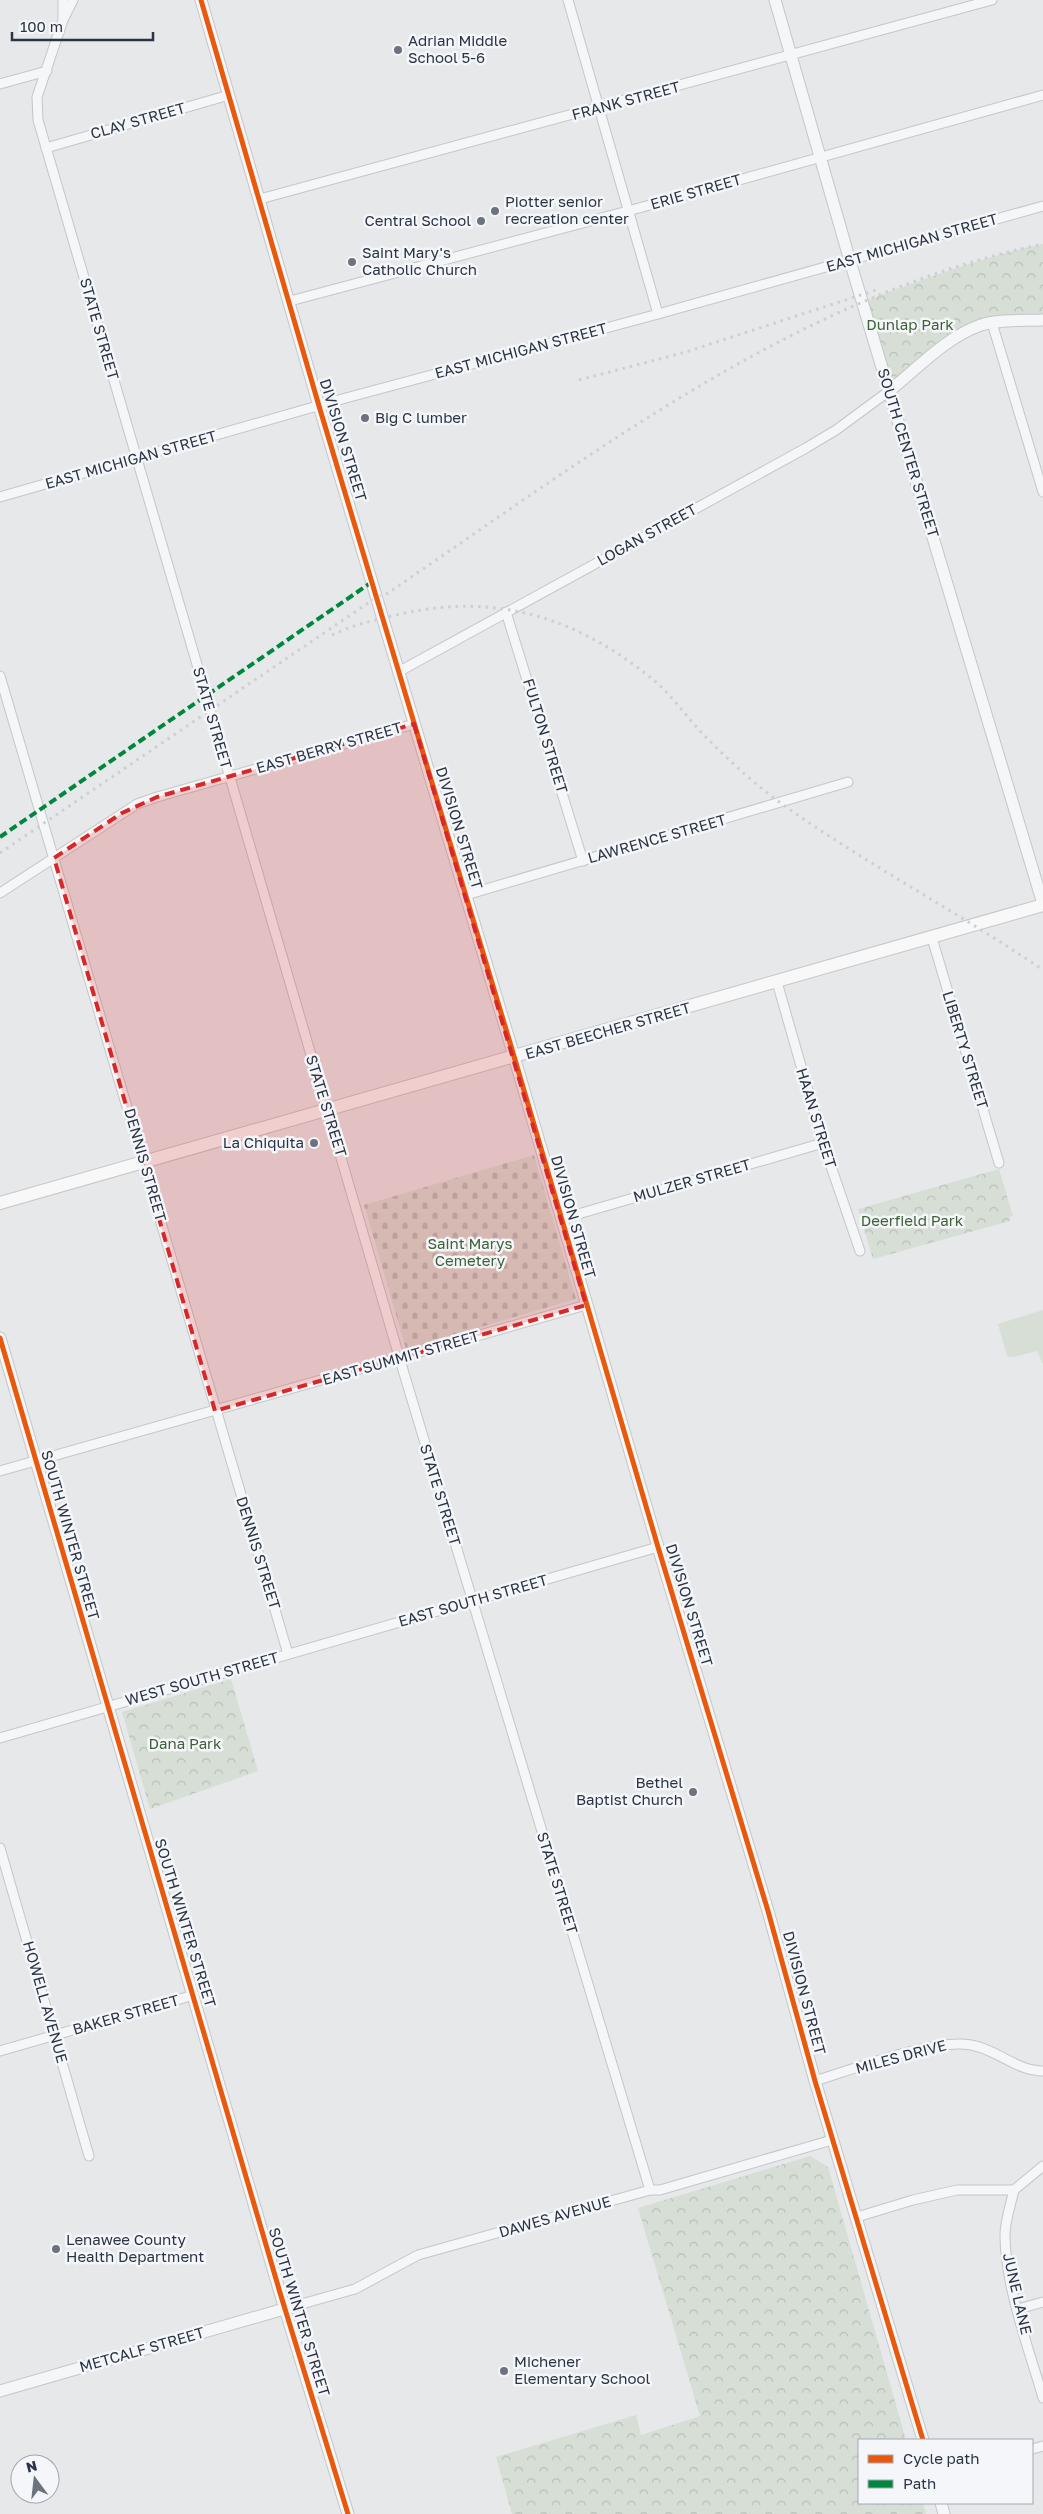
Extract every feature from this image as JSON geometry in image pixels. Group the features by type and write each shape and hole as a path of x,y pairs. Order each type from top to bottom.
{"main road":[{"name":"EAST BEECHER STREET","path":"0,1204 1043,905"}],"street":[{"name":"STATE STREET","path":"63,0 63,20"},
{"name":"STATE STREET","path":"73,0 63,20 36,104 38,120 400,1359 650,2190"},
{"name":"DIVISION STREET","path":"201,0 319,406 400,671 586,1305 768,1911 832,2140 922,2439"},
{"path":"568,0 658,314"},
{"name":"SOUTH CENTER STREET","path":"775,0 850,261 1043,905"},
{"name":"FRANK STREET","path":"260,199 992,0"},
{"path":"0,84 47,71"},
{"name":"CLAY STREET","path":"46,148 229,94"},
{"name":"ERIE STREET","path":"290,301 628,211 1043,95"},
{"name":"EAST MICHIGAN STREET","path":"0,496 1043,206"},
{"path":"889,390 947,344 969,330 992,323 1043,320"},
{"path":"992,323 1043,492"},
{"name":"LOGAN STREET","path":"400,671 806,448 836,430 889,390"},
{"name":"FULTON STREET","path":"506,612 583,861"},
{"name":"DENNIS STREET","path":"0,676 288,1654"},
{"name":"EAST BERRY STREET","path":"0,893 137,804 414,724"},
{"name":"LAWRENCE STREET","path":"466,895 848,782"},
{"name":"LIBERTY STREET","path":"932,938 999,1163"},
{"name":"HAAN STREET","path":"777,982 823,1144 860,1251"},
{"name":"MULZER STREET","path":"561,1219 823,1144"},
{"name":"EAST SUMMIT STREET","path":"0,1471 586,1305"},
{"name":"SOUTH WINTER STREET","path":"0,1338 107,1707 194,1995 284,2309 348,2514"},
{"name":"EAST SOUTH STREET","path":"288,1654 658,1547"},
{"name":"WEST SOUTH STREET","path":"0,1738 288,1654"},
{"name":"HOWELL AVENUE","path":"0,1848 89,2156"},
{"name":"BAKER STREET","path":"0,2052 194,1995"},
{"name":"MILES DRIVE","path":"815,2081 928,2048 957,2043 974,2045 1021,2067 1043,2071"},
{"name":"DAWES AVENUE","path":"284,2309 355,2289 418,2256 650,2190 660,2190 832,2140"},
{"path":"856,2217 913,2200 957,2190 1014,2190 1043,2166"},
{"name":"JUNE LANE","path":"1014,2190 1005,2233 1009,2266 1018,2309 1043,2398"},
{"path":"1018,2309 1043,2302"},
{"name":"METCALF STREET","path":"0,2391 284,2309"}],"highlighted area":[{"path":"414,724 586,1305 215,1411 54,858 122,813 157,797"}],"green space":[{"name":"Dunlap Park","path":"1043,244 1043,320 982,325 889,391 862,302 974,262"},
{"name":"Saint Marys Cemetery","path":"534,1155 576,1299 406,1349 364,1205"},
{"name":"Deerfield Park","path":"999,1169 1013,1216 1009,1217 1010,1221 873,1259 858,1209"},
{"path":"1043,1310 1043,1364 1037,1351 1014,1357 1007,1356 998,1324"},
{"name":"Dana Park","path":"231,1679 258,1771 150,1809 122,1712"},
{"path":"810,2156 828,2167 906,2439 858,2439 858,2504 923,2504 926,2514 512,2514 496,2457 636,2415 641,2435 700,2416 638,2208"}],"railway":[{"path":"0,853 377,597 388,593 620,435 700,386 782,340 866,301 953,268 1043,244"},
{"path":"579,380 686,352 876,290"},
{"path":"332,635 357,625 400,614 436,608 471,606 504,609 536,616 567,627 597,641 627,660 656,682 720,751 771,796 846,847 1043,970"}],"marked path":[{"path":"0,837 372,582"}],"cycle path":[{"path":"201,0 319,406 768,1911 815,2081 923,2439"},
{"path":"0,1338 281,2296 348,2514"}],"place":[{"name":"Adrian Middle School 5-6","path":"398,50"},
{"name":"Piotter senior recreation center","path":"495,211"},
{"name":"Central School","path":"481,221"},
{"name":"Saint Mary's Catholic Church","path":"352,262"},
{"name":"Big C lumber","path":"365,418"},
{"name":"La Chiquita","path":"314,1143"},
{"name":"Bethel Baptist Church","path":"693,1792"},
{"name":"Lenawee County Health Department","path":"56,2249"},
{"name":"Michener Elementary School","path":"504,2371"}]}
